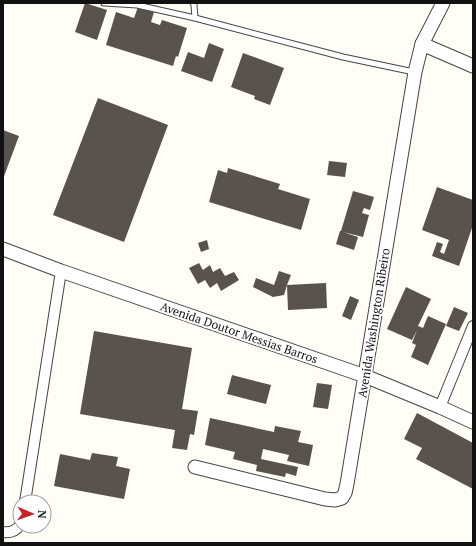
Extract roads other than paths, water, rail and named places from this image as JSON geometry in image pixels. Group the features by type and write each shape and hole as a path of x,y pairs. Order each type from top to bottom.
{"street":[{"name":"Avenida Washington Ribeiro","path":"195,467 335,500 342,498 345,493 415,72 422,44 443,3"},
{"path":"422,44 473,66"},
{"name":"Avenida Doutor Messias Barros","path":"3,249 61,271 365,376 473,422"},
{"path":"26,494 61,271"},
{"path":"440,407 473,326"}],"lane":[{"path":"104,3 137,5 195,18 344,57 415,72"},
{"path":"193,3 195,18"}]}
